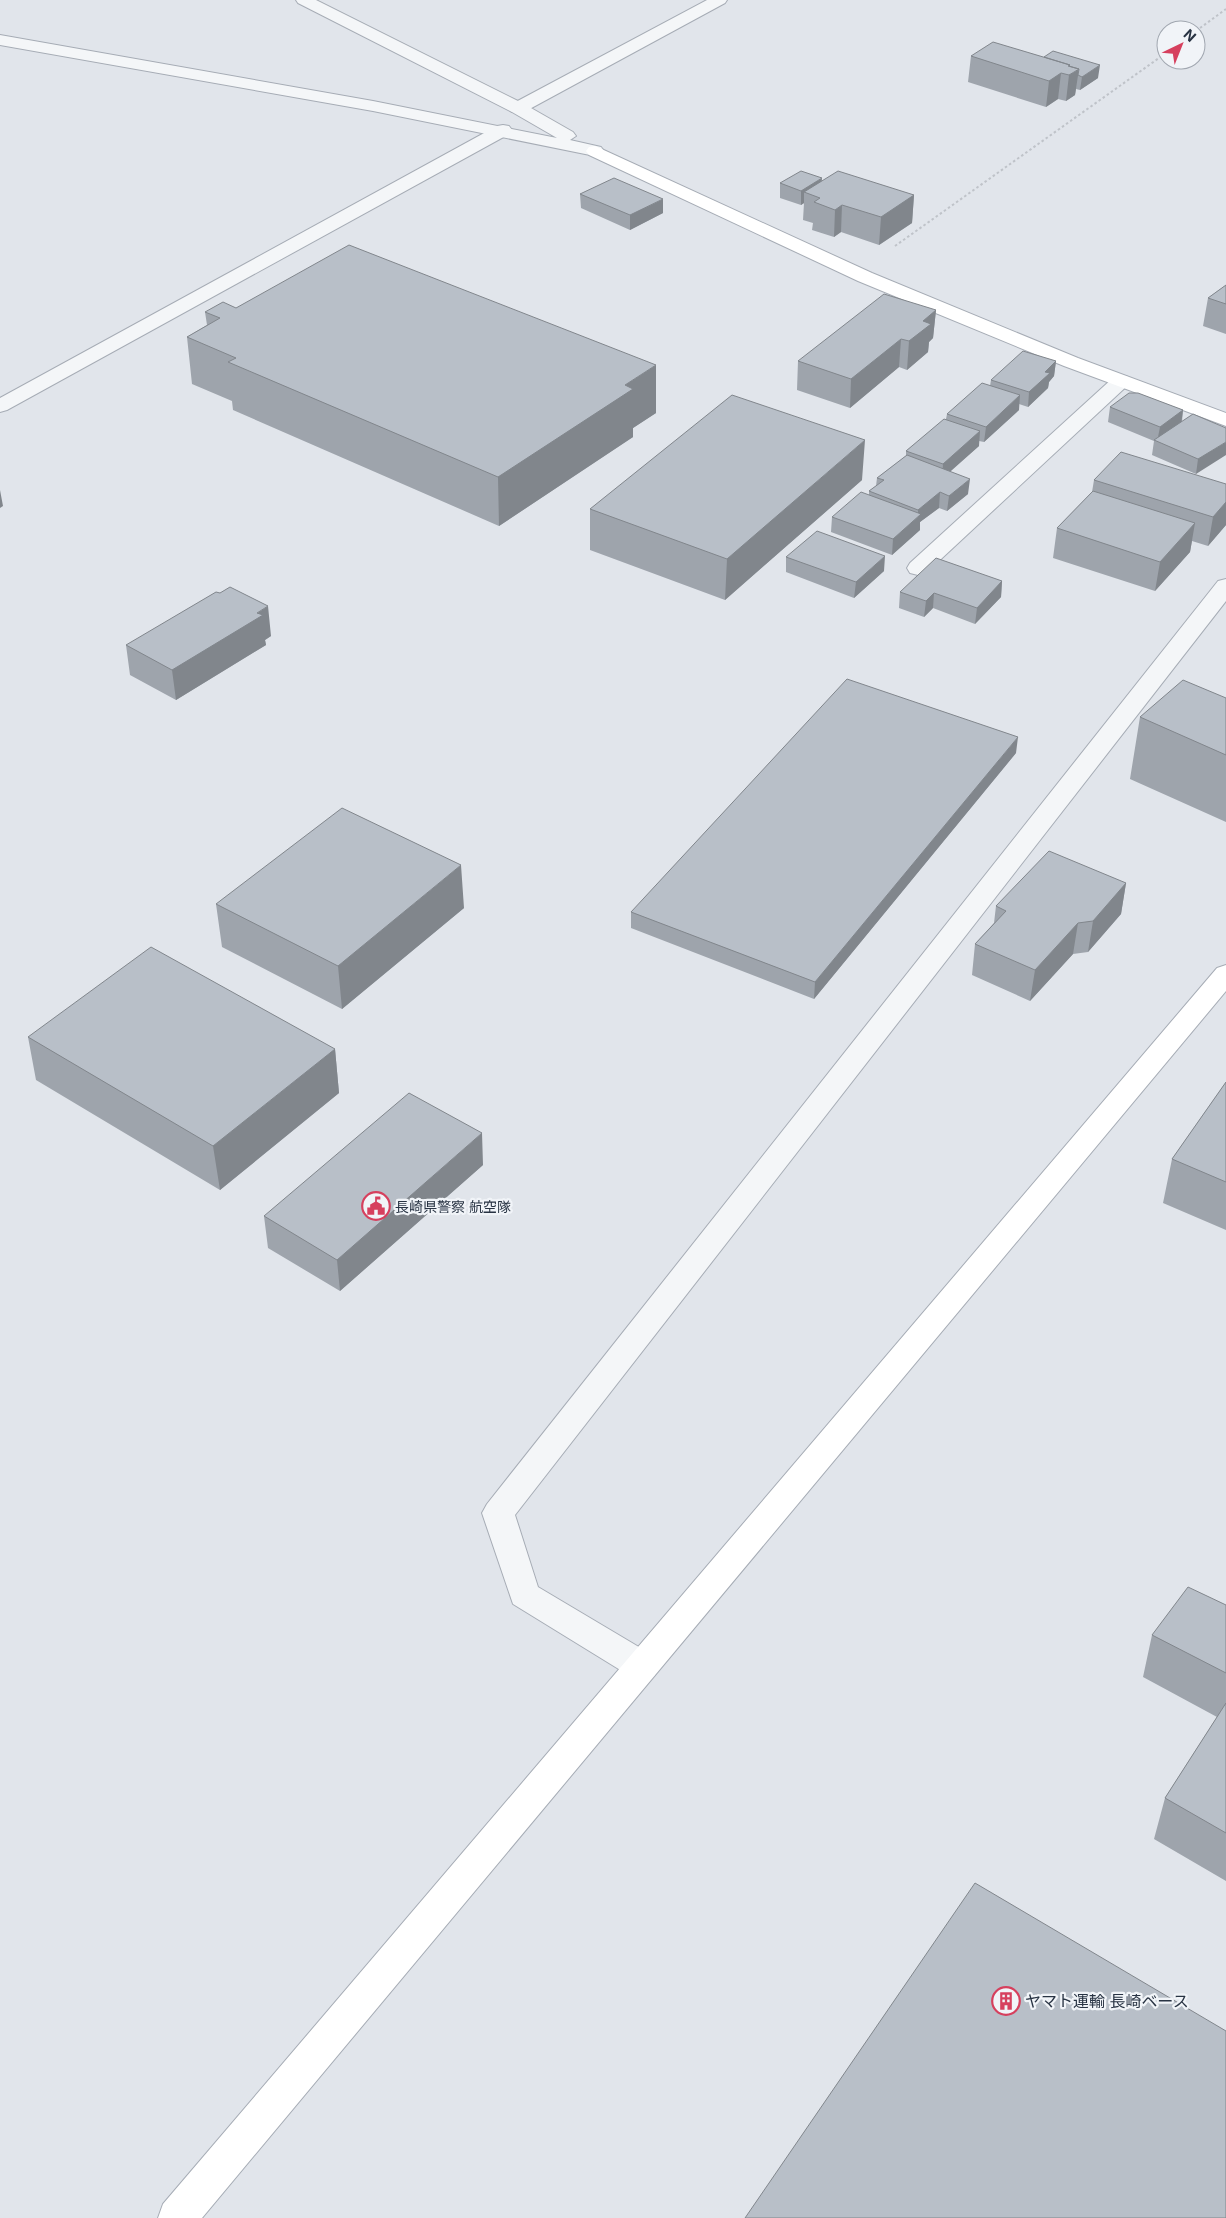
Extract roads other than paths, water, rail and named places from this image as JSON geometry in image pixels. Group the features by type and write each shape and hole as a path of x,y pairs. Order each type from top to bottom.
{"street":[{"path":"304,0 518,108 595,151 865,277 1121,381 1226,420"},
{"path":"518,108 718,0"},
{"path":"0,40 503,130 595,151"},
{"path":"0,406 503,130"},
{"path":"918,568 1121,381"},
{"path":"642,1666 524,1595 498,1513 1226,586"},
{"path":"177,2218 1226,974"}],"place":[{"name":"長崎県警察 航空隊","path":"376,1206"},
{"name":"ヤマト運輸 長崎ベース","path":"1006,2001"}]}
